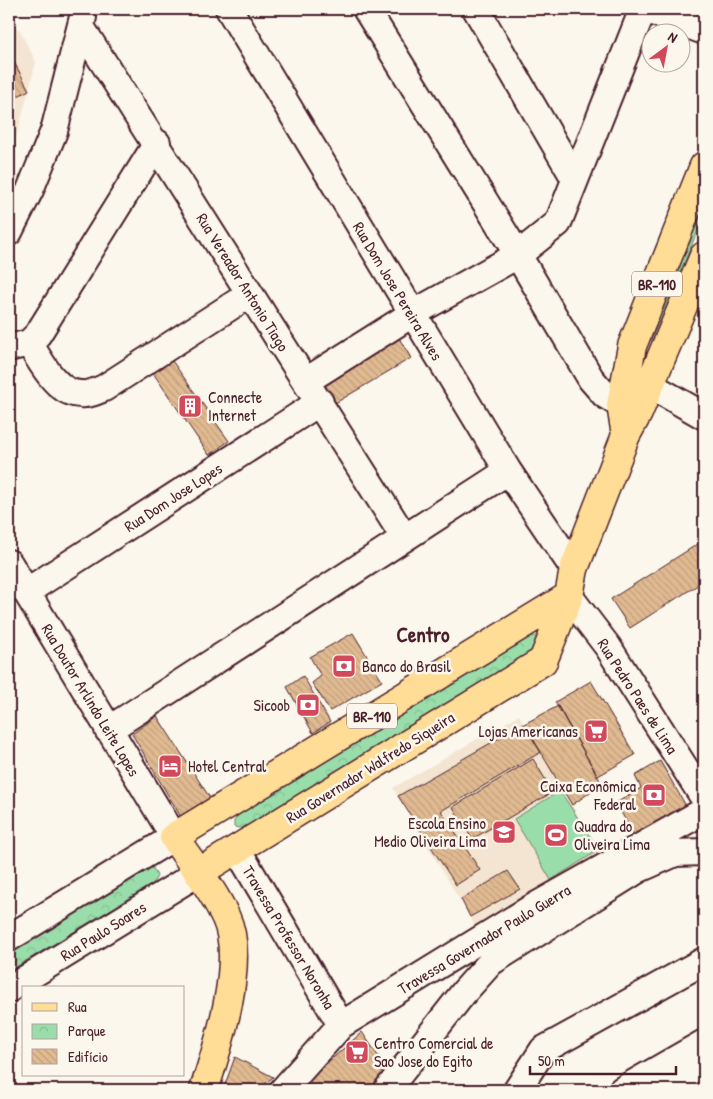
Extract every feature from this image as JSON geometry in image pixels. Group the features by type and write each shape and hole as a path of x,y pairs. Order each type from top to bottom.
{"main road":[{"name":"BR-110","path":"626,435 621,406 632,346 704,166"},
{"name":"BR-110","path":"174,836 569,596 574,569 626,435 650,385 704,256"},
{"name":"Rua Governador Walfredo Siqueira","path":"198,873 542,661 569,596"},
{"path":"174,836 226,919 234,956 220,1039 204,1090"}],"street":[{"name":"Rua Dom Jose Pereira Alves","path":"229,9 508,471 574,569"},
{"path":"366,9 518,255 591,379 606,395 621,406"},
{"path":"476,9 575,179"},
{"path":"306,381 412,314 518,255 558,223 644,9 704,32"},
{"path":"9,232 30,190 54,132 83,18"},
{"name":"Rua Vereador Antonio Tiago","path":"83,18 157,144 404,537"},
{"path":"157,144 38,334 19,346 57,383 66,390 82,395 104,388 250,294"},
{"path":"650,385 704,416"},
{"name":"Rua Dom Jose Lopes","path":"26,592 320,402"},
{"path":"108,730 508,471"},
{"name":"Rua Doutor Arlindo Leite Lopes","path":"10,567 174,836"},
{"name":"Rua Pedro Paes de Lima","path":"569,596 608,647 704,798"},
{"name":"Travessa Governador Paulo Guerra","path":"283,1090 342,1025 537,918 704,811"},
{"path":"9,938 174,836"},
{"name":"Travessa Professor Noronha","path":"237,850 342,1025"},
{"path":"388,1090 465,991 491,962 537,918 675,853 704,852"},
{"name":"Rua Paulo Soares","path":"9,989 198,873"},
{"path":"517,1090 543,1050 704,961"},
{"path":"622,1090 704,1043"},
{"path":"666,1090 704,1067"}],"shaded area":[{"path":"9,26 19,29 36,62 9,166"},
{"name":"Escola Ensino Medio Oliveira Lima","path":"519,715 603,858 477,929 393,788"}],"green space":[{"path":"704,183 704,216 651,340 643,349"},
{"path":"534,636 542,641 542,649 246,829 234,827 234,821 240,812 525,637"},
{"name":"Quadra do Oliveira Lima","path":"560,791 599,850 551,880 514,819"},
{"path":"153,868 157,876 153,884 9,971 9,954 143,869"}],"building":[{"path":"14,62 29,90 9,101 9,65"},
{"path":"399,338 411,358 332,405 319,389"},
{"name":"Connecte Internet","path":"170,358 229,441 209,455 151,370"},
{"path":"704,540 704,581 630,628 611,599"},
{"name":"Banco do Brasil","path":"353,633 382,681 330,711 312,683 321,676 310,657"},
{"name":"Sicoob","path":"303,676 330,722 313,733 287,687"},
{"name":"Lojas Americanas","path":"591,681 635,755 598,776 555,702"},
{"path":"558,706 602,784 572,805 524,724"},
{"name":"Hotel Central","path":"157,716 210,798 181,817 132,734"},
{"path":"524,724 541,752 441,811 480,870 456,885 398,796"},
{"path":"533,759 553,792 472,839 453,807"},
{"name":"Caixa Econômica Federal","path":"660,761 689,811 636,839 616,803 641,788 635,776"},
{"path":"508,871 520,889 470,917 461,899"},
{"name":"Centro Comercial de Sao Jose do Egito","path":"362,1032 389,1072 375,1090 297,1090"},
{"path":"235,1057 273,1077 258,1090 223,1090"}],"place":[{"name":"Connecte Internet","path":"190,406"},
{"name":"Banco do Brasil","path":"344,666"},
{"name":"Sicoob","path":"308,705"},
{"name":"Lojas Americanas","path":"596,731"},
{"name":"Hotel Central","path":"170,766"},
{"name":"Caixa Econômica Federal","path":"654,795"},
{"name":"Escola Ensino Medio Oliveira Lima","path":"504,832"},
{"name":"Quadra do Oliveira Lima","path":"556,835"},
{"name":"Centro Comercial de Sao Jose do Egito","path":"357,1052"}],"district":[{"name":"Centro","path":"423,634"}]}
